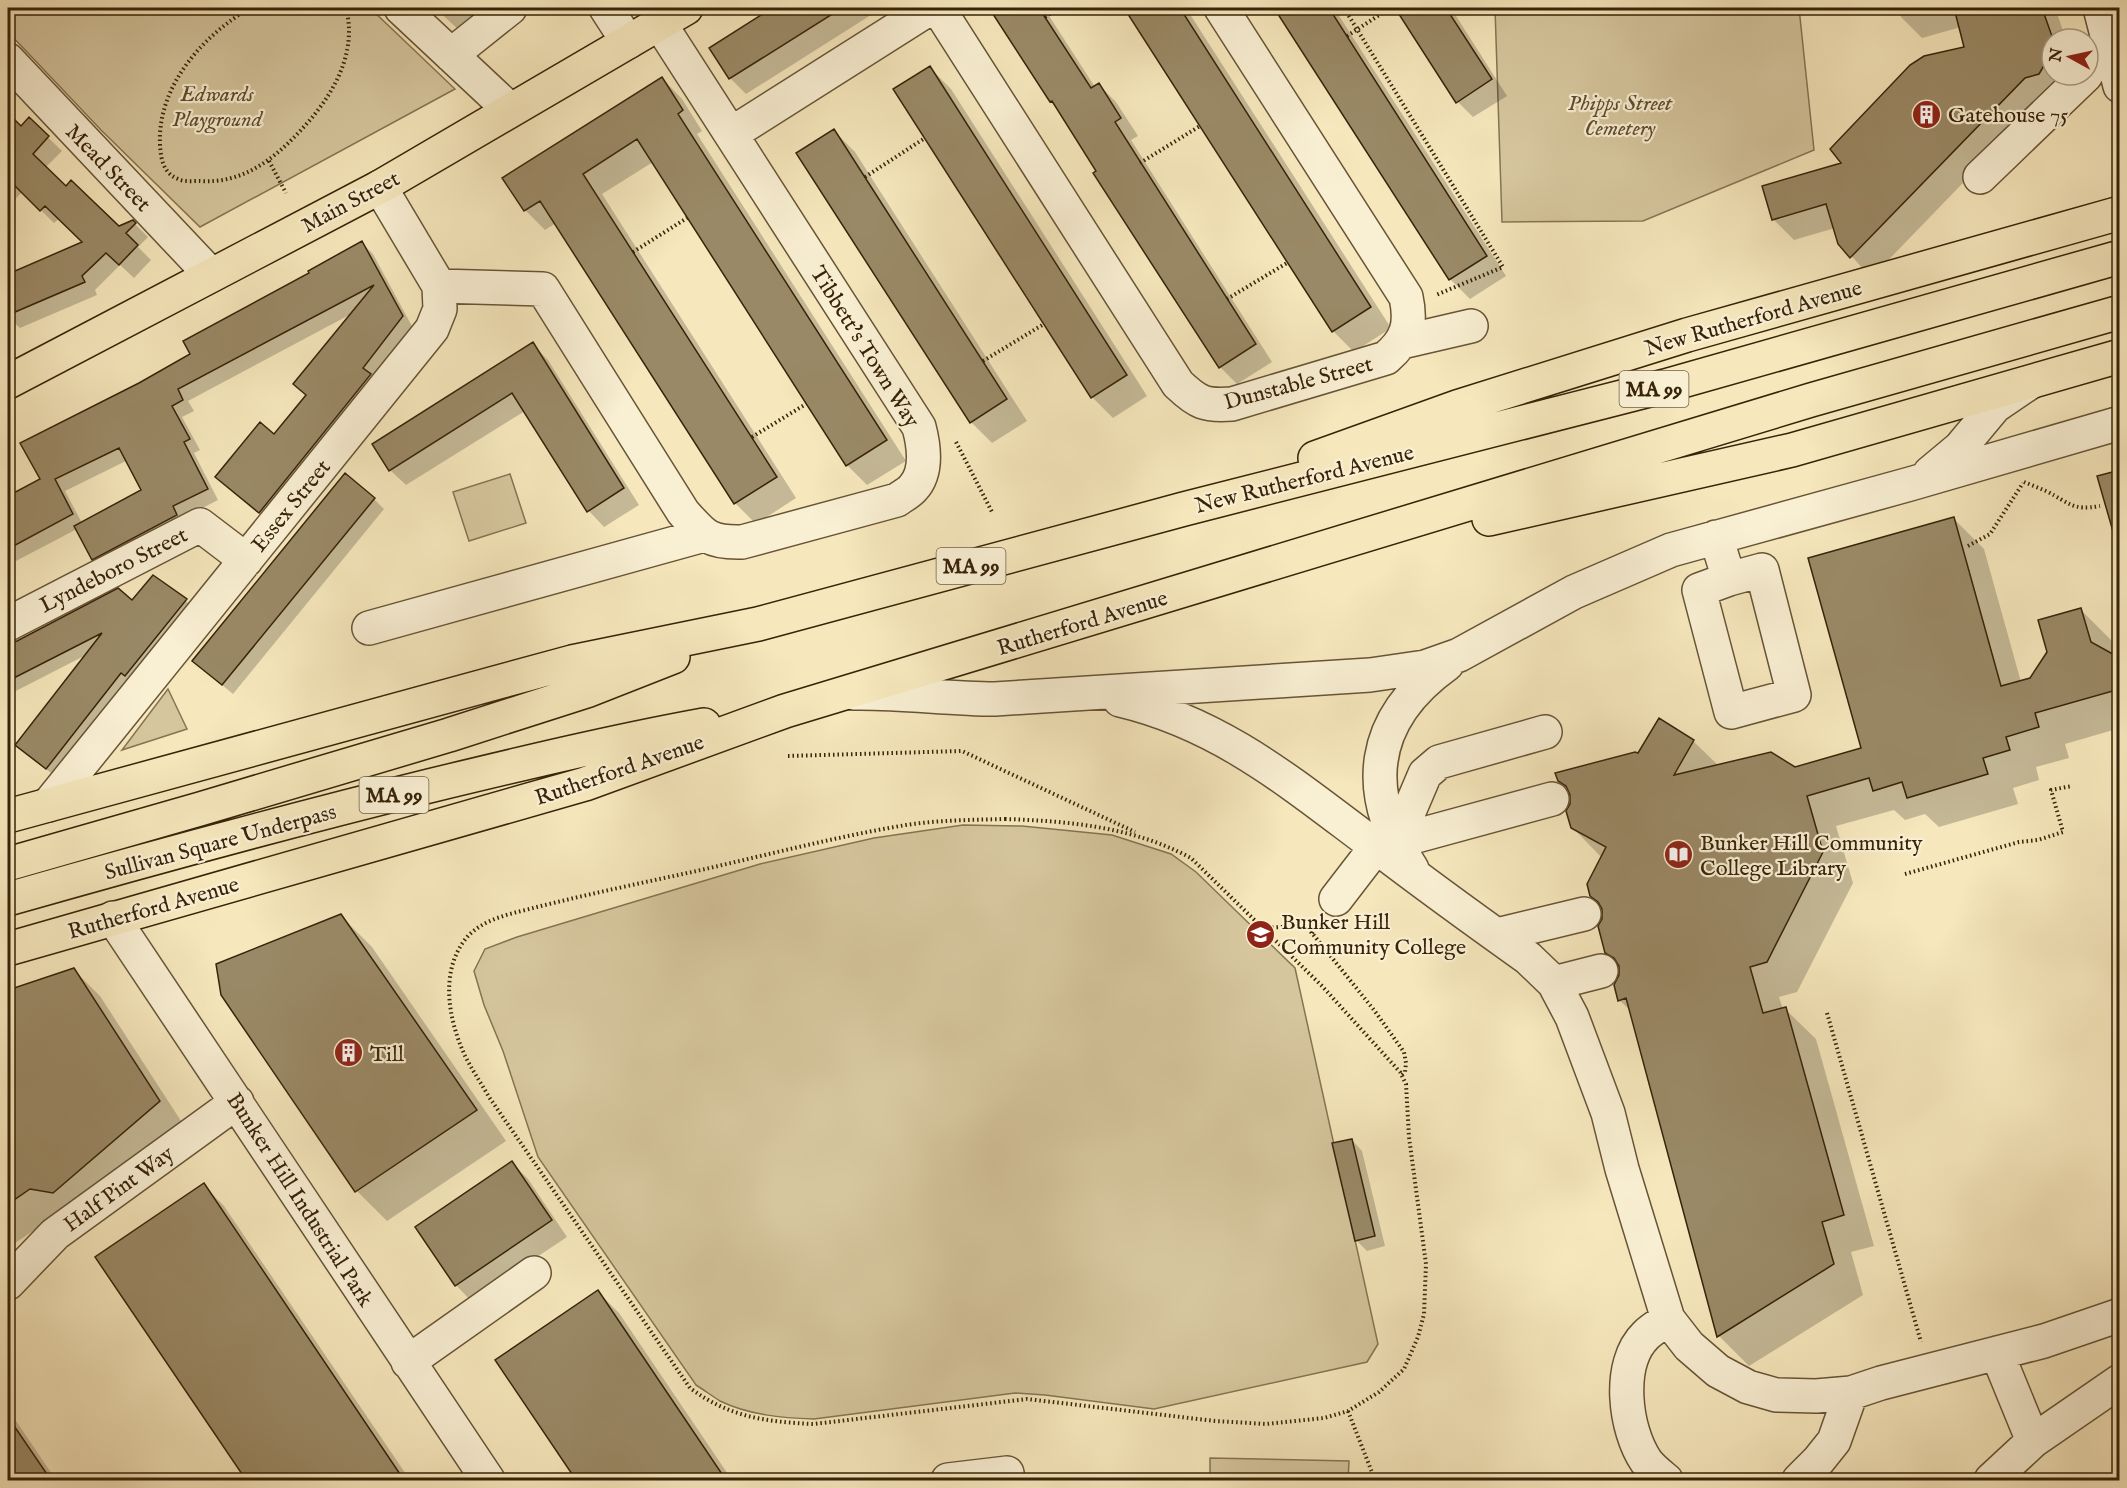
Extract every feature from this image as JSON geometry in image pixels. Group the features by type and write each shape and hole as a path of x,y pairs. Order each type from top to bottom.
{"main road":[{"name":"Main Street","path":"8,382 380,187 673,16"},
{"name":"New Rutherford Avenue","path":"1185,509 1353,442 1457,407 1687,335 2120,213"},
{"name":"New Rutherford Avenue","path":"1185,509 1665,386 2120,257"},
{"name":"MA 99","path":"1227,578 1754,417 2120,312"},
{"path":"1227,578 1792,450 2120,356"},
{"name":"MA 99","path":"758,624 1185,509"},
{"name":"Rutherford Avenue","path":"8,949 585,784 785,711 1227,578"},
{"path":"8,816 572,662 758,624"},
{"name":"Sullivan Square Underpass","path":"8,864 449,735 589,690 758,624"},
{"name":"Sullivan Square Underpass","path":"8,899 206,843 546,758 617,741 785,711"}],"street":[{"path":"400,8 510,110"},
{"path":"451,55 510,8"},
{"path":"606,8 628,42"},
{"path":"731,134 930,8"},
{"name":"Dunstable Street","path":"938,8 1178,384 1194,400 1211,405 1232,404 1386,358 1402,342"},
{"path":"1221,8 1406,297 1409,320 1402,342"},
{"path":"2098,27 2100,8"},
{"name":"Tibbett's Town Way","path":"673,16 731,134 919,427 924,456 922,469 914,488 897,500 742,542 723,542 704,535"},
{"name":"Mead Street","path":"9,64 211,275"},
{"path":"2100,70 2120,86"},
{"path":"1980,177 2073,87"},
{"path":"369,628 704,535 683,512 543,289 439,286 380,187"},
{"name":"Essex Street","path":"48,805 432,329 440,309 439,286"},
{"path":"1402,342 1471,326"},
{"path":"1910,484 1945,462 1960,448 1995,406 2034,380"},
{"path":"846,694 893,693 971,699 1089,694 1370,675 1425,667 1459,655 1574,592 1671,550 2120,423"},
{"name":"Lyndeboro Street","path":"8,624 200,525 246,560"},
{"path":"1716,537 1729,579"},
{"path":"1386,844 1380,785 1381,760 1385,742 1411,697 1440,669 1459,655"},
{"path":"1089,694 1161,711 1226,741 1286,778 1386,844 1418,878 1528,958 1554,983 1572,1017 1608,1113 1622,1169 1668,1319 1689,1346 1718,1371 1748,1387 1776,1395 1816,1396 1851,1393 2044,1341 2120,1315"},
{"path":"1336,898 1386,844 1425,774 1439,762 1545,732"},
{"path":"1386,844 1552,799"},
{"path":"1497,936 1584,914"},
{"name":"Bunker Hill Industrial Park","path":"113,918 488,1480"},
{"path":"1554,983 1601,971"},
{"name":"Half Pint Way","path":"8,1283 56,1234 237,1102"},
{"path":"408,1362 534,1273"},
{"path":"1666,1480 1646,1462 1636,1439 1627,1412 1626,1385 1631,1360 1645,1336 1668,1319"},
{"path":"1997,1353 2033,1441"},
{"path":"1991,1480 2033,1441 2120,1381"},
{"path":"1799,1480 1834,1441 1851,1393"},
{"path":"948,1480 1007,1473"}],"path":[{"path":"250,8 236,16 197,50 175,83 162,115 160,136 164,167 178,180 214,182 237,177 257,168 269,161 319,111 332,92 344,60 350,37 346,8"},
{"path":"1045,16 1059,8"},
{"path":"1344,8 1503,267 1436,296"},
{"path":"1347,36 1389,8"},
{"path":"1140,163 1200,126"},
{"path":"865,177 925,138"},
{"path":"269,161 286,193"},
{"path":"633,252 687,218"},
{"path":"1227,299 1287,263"},
{"path":"983,361 1044,324"},
{"path":"752,437 806,404"},
{"path":"956,442 992,512"},
{"path":"1968,546 1990,534 2023,482 2022,476"},
{"path":"2023,482 2078,508 2100,506"},
{"path":"788,756 962,751 1191,858 1366,1033 1402,1075 1406,1084 1409,1137 1426,1264 1424,1314 1418,1337 1404,1369 1379,1392 1348,1411 1324,1418 1266,1424 1215,1421 1027,1399 814,1424 787,1423 742,1416 719,1407 690,1388 489,1096 462,1051 452,1023 448,999 451,971 457,953 469,935 495,918 561,901 866,832 947,820 1044,820 1116,830 1149,840"},
{"path":"1905,874 2063,832 2051,790 2072,786"},
{"path":"1263,928 1304,926 1312,933 1374,1010 1404,1052 1406,1063 1405,1072 1402,1075"},
{"path":"1827,1013 1929,1371"},
{"path":"1348,1411 1375,1480"}],"green space":[{"name":"Edwards Playground","path":"8,8 370,8 455,89 200,227 101,130 8,32"},
{"name":"Phipps Street Cemetery","path":"1495,8 1799,8 1814,150 1643,221 1502,222"},
{"path":"510,474 526,523 469,541 453,492"},
{"path":"168,689 187,729 122,750"},
{"path":"963,825 1022,826 1112,835 1171,854 1196,872 1295,968 1378,1344 1367,1362 1154,1409 1015,1393 802,1419 742,1410 720,1401 696,1385 538,1157 474,971 485,949 517,937 760,864 874,838"},
{"path":"1210,1458 1349,1461 1348,1480 1210,1480"}],"building":[{"path":"772,8 842,8 729,79 709,48"},
{"path":"989,8 1039,8 1091,88 1099,83 1121,118 1115,122 1256,344 1219,368 1093,173 1096,171 1052,101 1050,102"},
{"path":"1124,8 1180,8 1371,307 1332,332"},
{"path":"1274,8 1329,8 1487,256 1449,280"},
{"path":"1395,8 1446,8 1492,79 1456,103"},
{"name":"Gatehouse 75","path":"1954,8 2042,8 2049,27 2040,27 2039,74 2025,78 1850,258 1838,244 1826,204 1772,220 1762,186 1841,163 1830,149 1910,65 1924,56 1964,47"},
{"path":"930,66 1127,375 1091,398 893,89"},
{"path":"662,77 683,110 678,114 887,440 846,466 637,139 583,174 777,477 734,504 540,201 524,211 502,178"},
{"path":"8,113 21,126 29,117 49,136 33,154 66,186 71,180 119,226 133,220 136,223 126,233 138,245 119,265 106,253 82,276 85,282 8,315 8,274 82,242 45,206 40,211 8,179"},
{"path":"834,129 1007,399 970,423 796,153"},
{"path":"362,241 403,316 363,368 371,374 259,513 215,477 260,422 274,434 306,395 293,384 374,285 178,389 183,400 172,406 190,439 184,442 208,489 173,506 177,515 92,560 74,526 141,490 119,448 55,479 73,514 8,549 8,496 40,479 20,443 139,383 190,354 183,341 309,273 308,271"},
{"path":"533,342 624,488 587,512 512,393 389,471 372,444"},
{"path":"2120,470 2120,534 2114,535 2097,476"},
{"path":"345,473 375,498 222,685 192,661"},
{"path":"1954,517 2001,686 2030,678 2047,652 2038,620 2081,608 2091,642 2120,658 2120,689 2035,713 2039,727 2006,737 2010,750 1983,758 1988,774 1907,798 1902,782 1873,791 1869,778 1807,796 1823,852 1767,962 1750,967 1763,1013 1786,1007 1844,1215 1822,1222 1834,1264 1717,1337 1626,998 1618,1001 1614,985 1619,975 1619,966 1614,958 1605,953 1598,926 1602,919 1602,909 1598,902 1590,896 1587,884 1606,847 1571,828 1566,811 1570,804 1570,795 1566,786 1558,781 1555,773 1638,753 1659,718 1694,740 1674,775 1771,752 1795,767 1861,748 1808,558"},
{"path":"153,575 187,599 125,676 121,673 46,769 15,745 102,633 8,681 8,643 17,641 118,588 132,600"},
{"name":"Till","path":"341,914 477,1110 355,1192 221,995 216,964"},
{"path":"74,968 160,1101 53,1193 30,1189 8,1204 8,990"},
{"path":"1352,1139 1375,1236 1355,1241 1332,1143"},
{"path":"512,1161 552,1220 455,1286 415,1227"},
{"path":"204,1183 404,1480 246,1480 95,1257"},
{"path":"598,1290 726,1480 576,1480 495,1360"},
{"path":"8,1417 51,1480 8,1480"}],"place":[{"name":"Gatehouse 75","path":"1927,114"},
{"name":"Bunker Hill Community College Library","path":"1679,855"},
{"name":"Bunker Hill Community College","path":"1260,934"},
{"name":"Till","path":"349,1053"}]}
